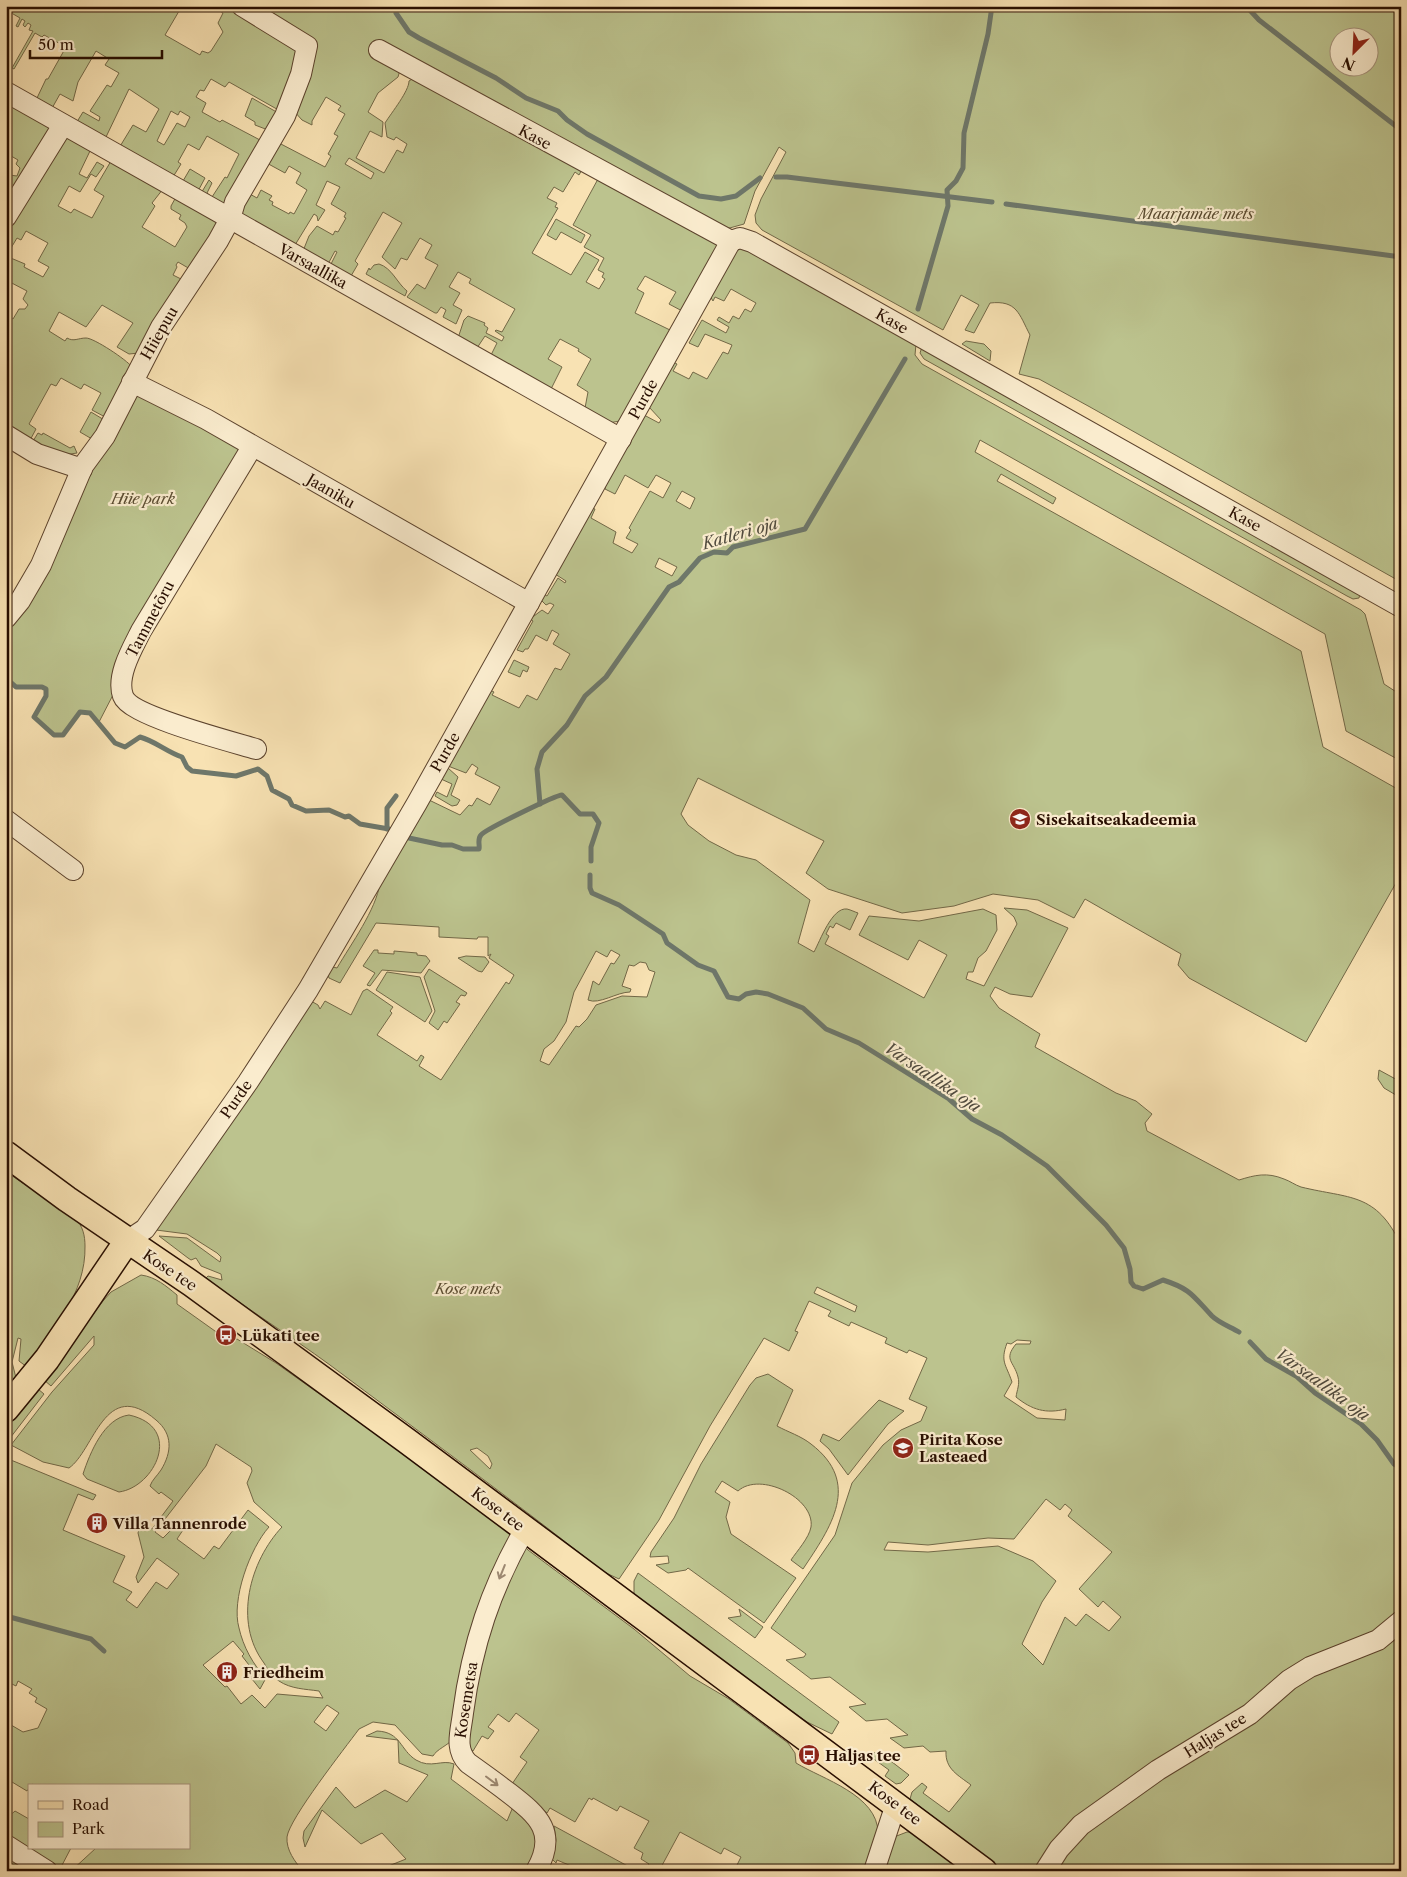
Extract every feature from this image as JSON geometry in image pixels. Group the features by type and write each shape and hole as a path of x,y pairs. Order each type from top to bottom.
{"main road":[{"name":"Kose tee","path":"6,1154 192,1284 984,1871"},
{"path":"6,1410 47,1359 128,1241"}],"street":[{"name":"Hiiepuu","path":"6,618 24,595 41,564 82,469 105,436 165,321 230,219 235,202 290,104 301,74 307,46 242,6"},
{"name":"Kase","path":"379,50 731,241 737,238 748,240 1401,607"},
{"name":"Varsaallika","path":"6,92 621,439"},
{"path":"6,217 64,125"},
{"name":"Purde","path":"128,1241 145,1229 248,1082 308,990 529,603 731,241"},
{"name":"Jaaniku","path":"132,382 206,419 252,447 529,603"},
{"path":"6,435 37,454 82,469"},
{"name":"Tammetõru","path":"252,447 141,631 127,661 122,688 127,703 137,710 202,734 256,749"},
{"path":"6,820 73,870"},
{"name":"Kosemetsa","path":"525,1529 507,1560 477,1636 466,1688 459,1748 462,1757 468,1763 528,1808 541,1822 546,1835 546,1847 536,1871"},
{"name":"Haljas tee","path":"1045,1871 1059,1849 1081,1825 1151,1775 1250,1714 1289,1680 1310,1667 1378,1640 1401,1621"},
{"path":"874,1871 896,1804"},
{"path":"6,1845 47,1871"}],"green space":[{"path":"6,6 182,6 165,35 200,55 202,51 208,53 211,51 223,32 218,23 223,13 211,6 230,6 300,47 282,112 229,82 225,87 211,79 204,91 200,90 196,97 206,103 202,112 260,140 230,201 222,205 200,195 209,180 212,183 207,193 212,197 225,177 227,178 239,154 207,136 199,150 188,144 178,162 181,164 173,177 119,148 133,125 146,132 159,109 129,89 106,137 75,125 83,112 99,121 100,117 90,111 107,85 111,87 119,73 105,65 109,59 96,51 78,82 73,101 60,94 51,110 37,98 46,79 48,79 66,47 44,35 42,37 35,33 14,69 12,68 33,31 29,30 31,25 28,23 25,27 23,25 25,21 22,19 18,27 16,26 20,18 8,11","holes":["171,111 178,115 180,111 190,117 185,127 177,123 164,145 157,141"]},
{"name":"Maarjamäe mets","path":"252,6 1401,6 1401,582 1039,379 1019,374 1030,335 1020,315 1012,306 990,303 974,333 965,330 979,305 961,295 943,330 762,230 756,223 755,215 761,199 786,152 779,147 755,191 744,224 726,229 400,70 398,77 378,93 368,112 383,122 382,137 370,131 356,158 384,173 397,150 403,153 407,144 396,137 394,140 387,137 385,123 403,96 409,81 414,78 584,166 579,175 575,172 563,192 554,187 547,198 557,203 555,207 558,208 532,253 571,275 585,252 599,260 586,282 599,289 605,279 602,277 604,273 598,270 604,258 584,247 591,235 573,225 598,179 714,239 719,247 684,312 669,304 676,292 645,276 637,289 644,293 635,313 670,330 620,421 608,423 585,408 588,392 577,385 591,359 578,351 579,349 560,339 548,359 562,367 551,389 491,355 497,343 485,336 477,348 458,338 464,320 468,316 485,323 484,325 488,328 486,333 502,341 504,337 495,331 502,332 515,309 469,283 471,279 458,272 449,287 460,293 453,305 462,310 456,324 443,317 446,310 441,307 435,313 407,297 417,284 425,289 438,265 425,258 432,245 420,238 407,260 401,258 395,269 382,257 402,223 383,212 355,261 358,264 351,276 330,266 337,252 335,251 328,264 303,251 309,236 317,226 333,235 335,231 338,232 346,218 344,217 346,213 331,204 340,187 327,181 316,205 325,210 318,221 317,216 314,214 295,245 241,216 248,193 257,198 261,190 272,196 269,200 273,202 272,205 289,214 290,212 294,214 307,190 296,183 301,173 289,166 285,173 263,161 279,143 325,167 331,156 328,154 338,136 334,134 345,114 338,110 341,106 326,97 312,121 312,125 302,120 294,111 308,63","holes":["349,158 374,173 371,179 345,164"]},
{"path":"252,98 280,114 268,130 255,125 255,122 245,116"},
{"path":"6,100 51,128 18,191 6,184 9,175 17,176 20,168 16,164 18,160 6,153"},
{"path":"66,136 90,151 79,174 87,178 97,162 104,166 96,177 91,174 80,192 69,186 58,206 71,213 74,209 92,218 104,196 94,190 111,161 163,189 152,203 155,206 142,227 175,247 187,227 179,219 181,215 171,209 176,197 218,222 190,269 178,262 176,265 177,267 173,275 185,281 139,353 129,354 117,347 133,323 102,305 86,327 59,312 49,331 65,341 67,338 72,340 90,339 110,350 132,367 107,418 92,410 101,393 84,384 81,389 61,378 56,386 51,384 29,424 36,429 28,444 6,429 6,316 13,319 19,309 25,309 28,305 23,299 27,291 6,280 9,276 6,273 6,256 25,264 24,267 43,277 49,267 38,261 48,243 26,231 21,240 17,238 11,248 7,246 6,226"},
{"path":"190,169 205,178 197,193 183,181"},
{"path":"556,219 585,235 581,243 561,232 556,240 547,235"},
{"name":"Kose mets","path":"742,248 916,344 915,355 922,364 1361,610 1365,614 1384,684 1401,695 1401,761 1346,731 1325,634 980,440 975,452 1056,498 1053,504 1001,474 997,481 1301,651 1323,747 1401,791 1401,874 1306,1042 1189,978 1178,965 1181,954 1085,899 1074,918 1038,900 993,894 954,906 902,913 828,889 806,873 824,841 698,778 681,814 688,825 709,841 736,855 756,860 810,900 798,943 814,952 836,913 847,909 858,913 850,930 836,923 833,928 830,926 826,934 829,936 825,944 924,998 947,955 919,940 908,960 859,935 869,916 919,921 983,909 996,915 997,930 986,951 978,958 973,972 968,972 966,979 984,986 1017,924 1014,917 1004,908 1027,910 1068,928 1032,997 1010,994 995,987 990,996 999,1008 1040,1034 1035,1047 1116,1093 1136,1101 1152,1114 1145,1123 1147,1131 1239,1180 1267,1175 1278,1177 1301,1187 1348,1197 1371,1207 1382,1215 1392,1228 1401,1245 1401,1871 1004,1871 910,1799 912,1792 922,1783 927,1787 923,1793 949,1812 971,1785 957,1775 950,1767 946,1751 930,1752 923,1746 904,1748 890,1738 908,1735 887,1719 866,1721 849,1707 866,1704 830,1677 811,1679 786,1660 804,1657 806,1654 771,1628 835,1535 852,1483 883,1445 901,1430 921,1421 927,1407 909,1399 927,1358 909,1350 907,1353 885,1343 887,1338 851,1322 849,1326 828,1316 831,1311 809,1301 795,1331 798,1332 789,1351 764,1338 710,1426 659,1520 619,1579 604,1572 502,1493 330,1365 206,1278 208,1276 222,1280 221,1274 201,1266 196,1258 191,1260 159,1236 187,1238 220,1262 221,1257 217,1253 187,1234 156,1230 311,1001 318,1005 320,1009 325,1001 351,1015 363,991 367,989 393,1007 390,1011 392,1013 377,1035 417,1061 421,1055 424,1057 419,1066 441,1080 506,982 509,984 514,975 489,958 491,954 488,956 488,937 478,937 477,939 439,937 439,927 376,923 340,983 329,978 328,975 333,967 337,968 362,927 374,904 380,883 429,800 460,815 469,805 472,806 477,798 490,805 500,787 475,774 478,768 472,764 466,773 448,766 490,690 494,692 492,695 519,708 527,695 537,700 555,668 561,670 570,654 553,644 559,634 552,630 547,641 536,635 528,649 525,649 523,652 517,650 533,621 530,619 542,610 548,614 554,605 550,603 546,605 541,600 543,594 547,596 558,578 565,583 566,581 555,574 592,508 595,509 591,518 616,532 613,543 632,553 638,544 626,538 631,530 629,528 650,491 663,498 671,483 656,475 648,488 625,475 615,494 605,489 606,484 644,415 659,423 661,420 649,407 673,362 677,364 673,371 689,379 693,372 707,379 723,352 728,354 732,345 705,334 698,347 689,343 702,320 726,333 729,327 717,320 719,317 729,323 733,316 739,319 745,309 751,312 756,303 731,289 724,301 715,297 713,301 710,296 736,251","holes":["682,491 695,498 690,509 676,501","659,558 677,567 672,576 655,567","611,950 620,955 614,964 611,963 599,985 593,981 588,1000 603,1000 630,992 631,989 622,986 629,965 634,966 640,962 646,963 649,970 655,972 647,997 622,996 596,1005 587,1019 579,1027 576,1026 549,1065 540,1061 544,1049 554,1041 566,1022 574,992 596,951 607,957","817,1287 857,1306 855,1312 814,1293","1017,1340 1031,1341 1030,1344 1016,1344 1010,1354 1019,1380 1016,1397 1040,1410 1066,1409 1065,1420 1037,1418 1004,1396 1012,1382 1004,1359 1007,1343 1011,1344","477,1448 488,1456 492,1464 490,1469 470,1450","1046,1499 1060,1510 1065,1504 1072,1510 1068,1516 1112,1552 1079,1589 1098,1607 1103,1601 1121,1617 1109,1631 1086,1614 1076,1626 1065,1617 1043,1665 1022,1644 1042,1602 1056,1581 1033,1561 998,1546 928,1552 884,1550 888,1542 928,1545 988,1538 1014,1539"]},
{"path":"379,264 391,272 407,291 405,296 366,274 369,268 370,270 374,265"},
{"path":"966,341 984,344 991,351 990,361 962,344"},
{"path":"922,347 1360,594 1359,598 1353,599 1347,596 924,359 920,353"},
{"name":"Hiie park","path":"136,396 146,396 239,449 239,451 99,722 93,714 82,711 73,719 63,735 58,736 43,727 34,717 46,696 46,689 42,687 16,687 6,678 6,628 12,622 87,475"},
{"path":"91,412 106,421 92,439 80,432"},
{"path":"38,433 42,435 43,433 70,448 74,446 77,453 64,455 30,446"},
{"path":"514,660 529,667 527,672 523,670 520,677 508,672"},
{"path":"448,768 458,777 451,795 460,800 457,805 452,806 435,796 437,792 447,797 452,784 441,779"},
{"path":"374,950 378,950 378,953 394,954 394,951 417,953 417,955 426,956 430,961 421,973 382,970 370,986 367,985 375,973 363,966"},
{"path":"466,956 485,957 489,962 482,972 478,971 458,958"},
{"path":"429,969 467,993 465,996 461,995 456,1002 460,1004 447,1023 444,1021 438,1030 429,1023 435,1011 424,977"},
{"path":"387,972 420,977 432,1011 425,1022 376,990"},
{"path":"1379,1070 1401,1082 1401,1098 1384,1088 1378,1079"},
{"path":"6,1171 59,1205 75,1218 83,1231 85,1246 84,1263 74,1295 57,1325 27,1367 19,1361 21,1339 18,1338 12,1362 16,1378 6,1390"},
{"path":"141,1275 160,1282 177,1295 177,1304 229,1341 237,1339 276,1363 495,1519 528,1550 634,1629 690,1676 729,1699 788,1743 795,1753 796,1763 859,1798 869,1808 876,1820 878,1833 869,1871 734,1871 741,1857 724,1848 721,1854 680,1832 659,1871 645,1871 649,1864 641,1859 643,1853 634,1848 649,1821 620,1806 617,1811 593,1798 592,1800 589,1798 575,1822 550,1808 547,1813 512,1784 527,1762 520,1757 539,1730 516,1713 509,1722 498,1714 488,1727 494,1731 488,1739 482,1736 473,1751 453,1739 433,1756 422,1754 395,1725 373,1722 359,1729 307,1800 290,1828 287,1837 288,1847 294,1860 303,1871 71,1871 94,1850 190,1850 190,1784 28,1784 27,1791 12,1782 6,1791 6,1722 23,1732 38,1728 47,1709 35,1702 37,1698 29,1693 32,1689 18,1681 16,1686 6,1681 6,1458 96,1495 93,1500 78,1494 63,1530 125,1556 113,1582 132,1592 126,1600 137,1608 156,1582 167,1589 179,1574 157,1558 138,1583 136,1577 144,1557 138,1533 141,1522 152,1529 173,1501 161,1492 159,1494 150,1486 165,1463 169,1450 166,1431 156,1420 139,1409 124,1407 113,1411 103,1421 78,1459 69,1468 43,1462 11,1445 52,1392 94,1345 94,1336 51,1386 44,1380 111,1292","holes":["216,1444 251,1467 252,1471 247,1483 254,1502 282,1527 261,1557 254,1574 249,1592 249,1629 255,1647 274,1677 284,1684 293,1687 319,1691 323,1698 277,1694 265,1708 252,1695 241,1704 227,1686 225,1687 203,1665 233,1641 244,1654 242,1656 249,1665 244,1669 260,1689 266,1678 246,1648 237,1616 240,1589 249,1561 269,1527 248,1510 219,1549 214,1546 204,1559 177,1539 187,1524 181,1520 163,1538 155,1532 206,1466","327,1705 339,1713 326,1731 314,1722"]},
{"path":"768,1374 793,1390 777,1426 807,1441 826,1459 835,1474 838,1490 837,1505 831,1521 803,1569 791,1560 810,1531 810,1516 804,1506 795,1498 772,1486 759,1484 748,1486 738,1491 722,1481 715,1492 730,1502 726,1517 731,1534 796,1578 764,1623 688,1568 668,1573 656,1565 669,1563 668,1556 650,1557 651,1552 674,1518 701,1464 750,1385 756,1378"},
{"path":"38,1389 44,1394 7,1442 6,1427"},
{"path":"879,1400 904,1411 888,1424 848,1475 829,1449 820,1441 823,1434 839,1441"},
{"path":"129,1415 146,1422 156,1431 159,1443 158,1456 152,1469 143,1480 132,1488 119,1492 87,1479 83,1474 94,1447 105,1429 120,1418"},
{"path":"638,1573 839,1722 832,1734 807,1722 634,1596 634,1581"},
{"path":"739,1609 763,1627 755,1638 728,1618 741,1616"},
{"path":"377,1731 385,1732 397,1740 366,1736"},
{"path":"398,1741 411,1756 421,1763 454,1764 451,1779 507,1821 515,1802 541,1834 528,1871 376,1871 406,1859 382,1833 361,1844 322,1810 305,1847 304,1831 336,1787 355,1808 385,1790 407,1802 428,1775 399,1763"},
{"path":"879,1752 909,1775 901,1783 896,1784 885,1776 889,1770 871,1757 872,1753"},
{"path":"15,1811 28,1818 28,1850 70,1850 60,1869 6,1839 6,1819"},
{"path":"554,1826 635,1870 583,1871 557,1860 556,1863 552,1859 556,1840"},
{"path":"912,1832 965,1871 881,1871 894,1837"},
{"path":"6,1849 40,1871 6,1871"}],"waterway":[{"path":"615,6 687,6"},
{"name":"Katleri oja","path":"918,309 948,206 947,190 956,181 963,168 964,133 988,34 992,6"},
{"path":"1246,6 1259,20 1401,130"},
{"path":"396,13 409,32 496,78 526,98 558,111 587,134 699,196 721,199 736,196 760,178"},
{"path":"776,177 992,202"},
{"path":"1006,204 1401,257"},
{"name":"Katleri oja","path":"540,804 537,769 542,752 567,725 585,696 606,677 669,587 679,582 700,558 714,552 727,553 733,547 805,529 905,359"},
{"name":"Varsaallika oja","path":"6,678 16,687 42,687 46,689 46,696 34,717 54,735 63,735 80,712 90,713 115,743 125,747 140,737 182,757 187,767 192,771 236,776 258,769 267,776 272,790 289,799 292,805 306,811 329,810 345,817 349,816 360,824 389,829"},
{"name":"Varsaallika oja","path":"409,838 442,845 452,845 463,849 479,849 479,838 481,835 535,806 562,795 580,814 593,814 599,823 591,847 591,861"},
{"path":"387,829 387,808 396,796"},
{"name":"Varsaallika oja","path":"590,875 592,893 619,905 663,934 667,943 698,965 714,971 728,997 739,999 746,994 756,992 768,994 803,1008 826,1029 859,1043 949,1099 972,1119 1002,1135 1047,1166 1106,1225 1124,1248 1130,1269 1131,1282 1134,1286 1143,1289 1163,1280 1172,1283 1191,1294 1215,1318 1239,1332"},
{"name":"Varsaallika oja","path":"1250,1342 1266,1359 1296,1376 1315,1393 1361,1424 1377,1440 1394,1464 1401,1468"},
{"path":"6,1616 91,1639 104,1651"}],"place":[{"name":"Sisekaitseakadeemia","path":"1020,819"},
{"name":"Lükati tee","path":"226,1335"},
{"name":"Pirita Kose Lasteaed","path":"903,1448"},
{"name":"Villa Tannenrode","path":"97,1523"},
{"name":"Friedheim","path":"227,1672"},
{"name":"Haljas tee","path":"809,1755"}]}
